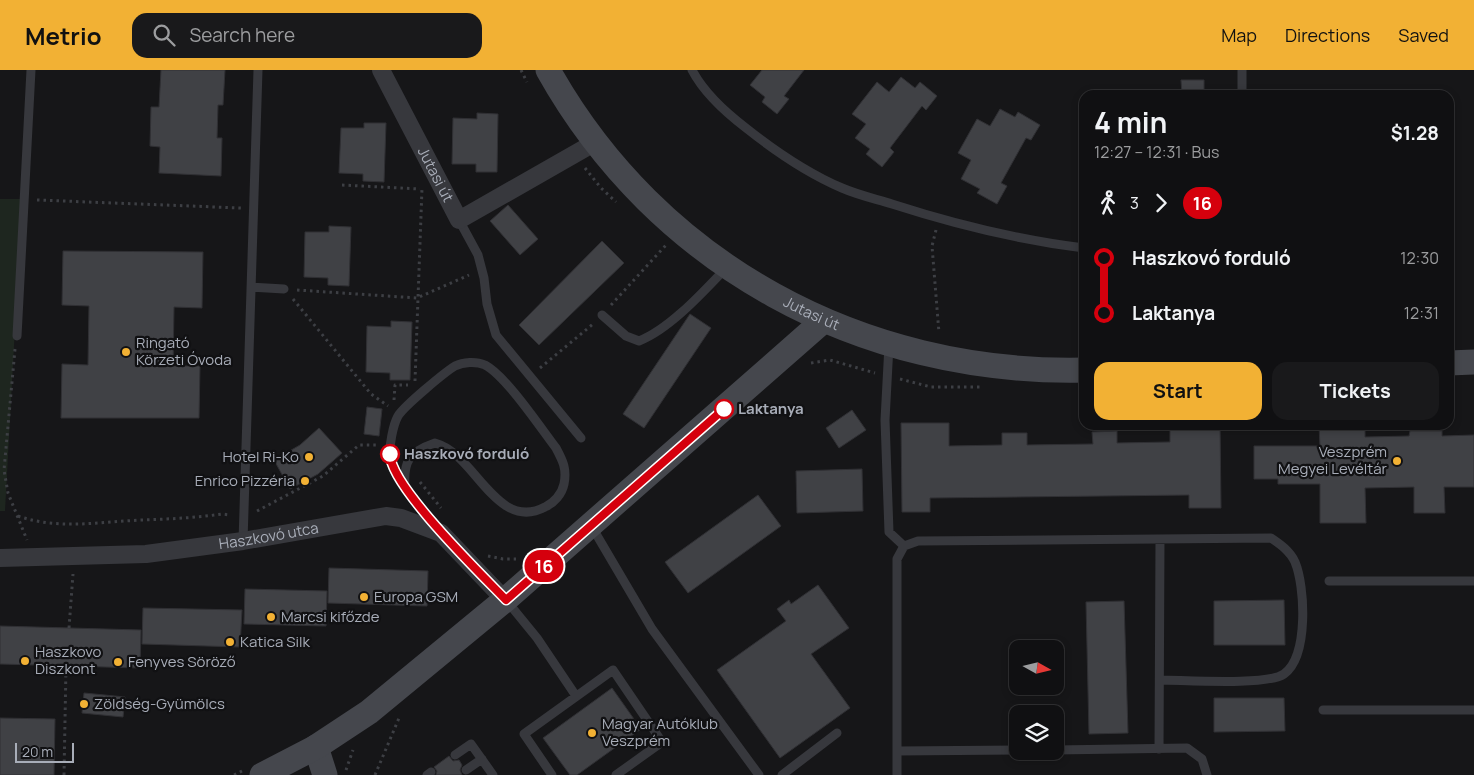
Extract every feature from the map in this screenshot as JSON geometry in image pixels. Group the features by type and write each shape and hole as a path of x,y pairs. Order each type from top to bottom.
{"street":[{"name":"Jutasi út","path":"381,70 459,220 584,149"},
{"name":"Jutasi út","path":"539,78 584,149 636,191 678,231 727,267 769,294 822,321 889,345 936,356 1006,366 1079,370"},
{"path":"256,771 316,748 369,712 506,600 822,321"},
{"path":"1454,363 1474,362"},
{"name":"Haszkovó utca","path":"0,558 136,555 243,541 386,516 400,518 441,533 506,600"},
{"path":"316,748 325,775"}],"lane":[{"path":"17,336 31,70"},
{"path":"243,541 258,70"},
{"path":"692,70 700,84 735,119 781,155 842,188 938,217 1047,243 1079,247"},
{"path":"1242,70 1242,90"},
{"path":"459,220 478,255 484,278 487,304 496,335 582,438"},
{"path":"602,315 626,336 639,341 650,337 704,291 727,267"},
{"path":"251,287 284,289"},
{"path":"889,345 885,420 889,532 904,546"},
{"path":"405,488 404,467 410,456 424,446 435,443 448,446 495,499 512,510 537,511 556,499 563,487 566,470 556,448 501,379 486,365 475,362 456,366 419,395 398,415 390,454 395,471 405,488 441,533"},
{"path":"591,525 652,629 759,775"},
{"path":"897,775 897,559 904,546 918,541 1271,538 1282,545 1294,560 1301,584 1302,635 1294,662 1284,674 1266,680 1160,680"},
{"path":"1160,539 1160,749"},
{"path":"1329,581 1474,581"},
{"path":"506,600 537,638 576,696"},
{"path":"552,775 524,734 613,670 662,742 616,775"},
{"path":"1323,710 1474,710"},
{"path":"782,775 837,733"},
{"path":"455,755 472,744 493,775"},
{"path":"1064,750 1187,748 1202,759 1207,775"},
{"path":"897,751 1009,750"},
{"path":"466,770 482,759"}],"path":[{"path":"521,70 539,78"},
{"path":"584,149 601,188 620,205"},
{"path":"342,185 420,189 436,176"},
{"path":"398,415 394,402 395,385 415,385 420,189"},
{"path":"25,200 254,209"},
{"path":"931,387 939,340 932,246 938,217"},
{"path":"665,244 673,250"},
{"path":"284,289 417,298 467,276"},
{"path":"284,289 371,394 398,415"},
{"path":"17,336 4,470 8,493 34,556"},
{"path":"807,364 830,360 931,387 982,387"},
{"path":"386,416 387,406"},
{"path":"18,516 38,523 62,525 170,520 222,514 243,518 323,476 359,445 381,445 390,454"},
{"path":"404,467 420,482 443,511"},
{"path":"480,553 503,559 523,557"},
{"path":"64,574 83,574"},
{"path":"69,628 73,574"},
{"path":"64,775 66,666"},
{"path":"375,775 399,716"},
{"path":"344,775 359,742"},
{"path":"234,775 256,771"}],"shaded area":[{"path":"0,199 22,199 5,511 0,511"}],"building":[{"path":"161,70 225,70 223,105 218,105 217,138 222,138 221,176 159,173 160,147 150,146 151,107 159,107"},
{"path":"762,70 804,70 784,96 789,99 777,114 762,102 765,97 750,85"},
{"path":"901,77 915,88 920,82 937,96 926,110 922,106 890,148 894,152 882,167 866,154 870,149 855,138 866,124 852,114 877,82 889,92"},
{"path":"1181,80 1204,80 1204,90 1182,90"},
{"path":"1000,109 1015,117 1018,112 1040,125 1031,140 1026,138 1001,183 1007,186 997,204 977,193 980,189 961,179 971,160 958,153 977,119 990,126"},
{"path":"477,113 498,114 497,172 476,172 476,164 452,164 453,118 477,119"},
{"path":"364,123 386,123 384,182 363,181 363,174 339,173 341,128 364,128"},
{"path":"508,205 538,239 520,255 490,221"},
{"path":"329,226 351,227 349,286 328,285 328,278 304,277 305,232 329,232"},
{"path":"602,241 624,263 539,345 519,325"},
{"path":"63,251 203,252 202,308 174,307 173,366 200,366 199,418 61,418 62,364 88,365 89,306 62,305"},
{"path":"690,314 711,328 644,428 623,414"},
{"path":"391,321 412,322 410,380 390,380 390,373 366,372 367,326 391,327"},
{"path":"367,407 382,409 379,436 364,434"},
{"path":"852,410 866,430 839,448 826,428"},
{"path":"901,423 949,423 949,446 1002,445 1002,433 1027,433 1027,445 1093,444 1092,432 1117,431 1117,443 1170,442 1170,430 1220,430 1221,508 1189,508 1189,495 930,498 930,512 902,512"},
{"name":"Hotel Ri-Ko","path":"319,428 342,453 318,474 290,489 274,460 300,445"},
{"name":"Veszprém Megyei Levéltár","path":"1319,430 1365,430 1365,437 1409,436 1410,431 1442,431 1442,436 1474,435 1474,487 1444,487 1445,513 1414,513 1414,487 1365,488 1366,523 1320,523 1320,484 1278,484 1278,479 1254,479 1254,446 1320,446"},
{"path":"862,469 863,511 797,513 796,471"},
{"path":"758,495 781,526 688,593 665,562"},
{"path":"329,568 428,571 427,606 328,603"},
{"path":"818,585 849,628 811,654 850,708 780,758 717,670 786,621 777,609 789,600 791,604"},
{"path":"245,589 327,591 326,626 244,624"},
{"path":"1284,600 1285,645 1214,645 1214,601"},
{"path":"1124,601 1128,733 1089,734 1086,602"},
{"path":"143,608 242,610 240,647 142,644"},
{"path":"0,626 141,630 140,668 0,664"},
{"name":"Magyar Autóklub Veszprém","path":"612,688 641,729 577,775 570,775 543,738"},
{"path":"84,693 125,697 123,717 82,713"},
{"path":"1214,698 1284,698 1285,731 1214,732"},
{"path":"0,718 55,719 54,775 0,775"},
{"path":"449,756 453,761 459,760 462,765 460,770 462,775 436,775 437,771 434,767"}],"bus line":[{"name":"16","path":"390,454 395,471 405,488 441,533 457,547 506,600 724,409"}],"place":[{"name":"Ringató Körzeti Óvoda","path":"126,352"},
{"name":"Laktanya","path":"724,409"},
{"name":"Haszkovó forduló","path":"390,454"},
{"name":"Hotel Ri-Ko","path":"309,457"},
{"name":"Veszprém Megyei Levéltár","path":"1397,461"},
{"name":"Enrico Pizzéria","path":"305,481"},
{"name":"Europa GSM","path":"364,597"},
{"name":"Marcsi kifőzde","path":"271,617"},
{"name":"Katica Silk","path":"230,642"},
{"name":"Haszkovo Diszkont","path":"25,661"},
{"name":"Fenyves Söröző","path":"118,662"},
{"name":"Zöldség-Gyümölcs","path":"84,704"},
{"name":"Magyar Autóklub Veszprém","path":"592,733"}]}
